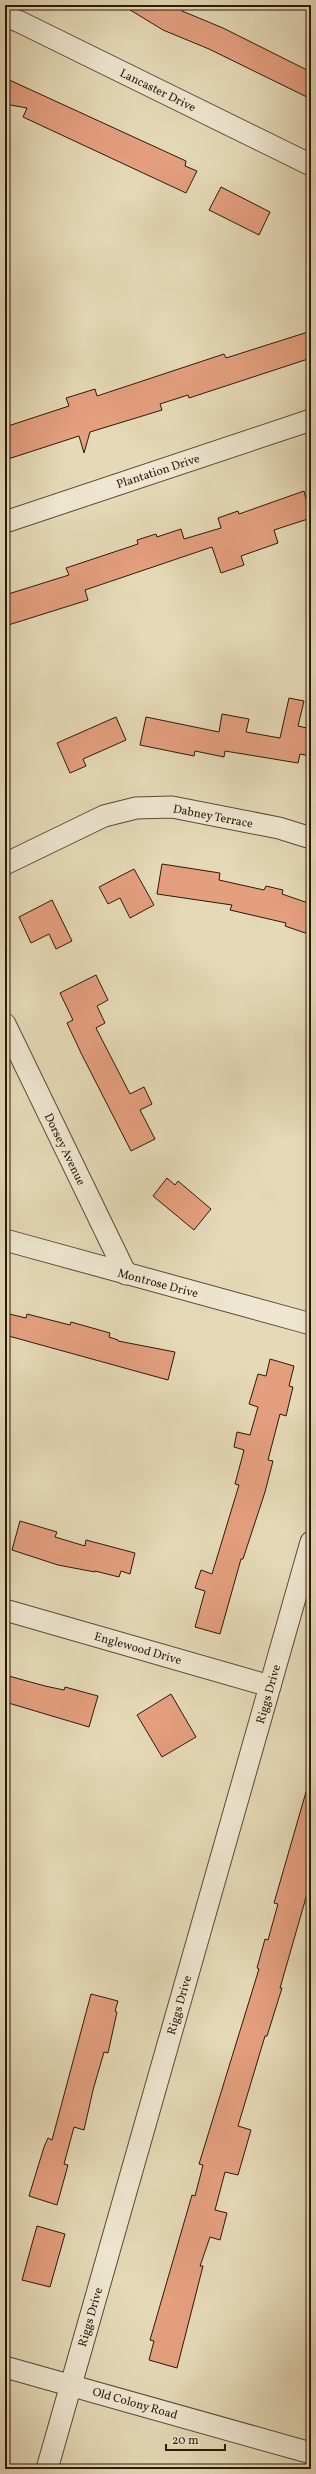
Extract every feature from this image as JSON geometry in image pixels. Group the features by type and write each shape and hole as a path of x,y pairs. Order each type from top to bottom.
{"street":[{"name":"Lancaster Drive","path":"5,17 18,21 311,165"},
{"name":"Plantation Drive","path":"5,522 311,420"},
{"name":"Dabney Terrace","path":"5,864 104,816 136,808 172,807 279,828 311,838"},
{"name":"Dorsey Avenue","path":"5,1024 126,1274"},
{"name":"Montrose Drive","path":"5,1240 311,1324"},
{"name":"Riggs Drive","path":"47,2469 311,1542"},
{"name":"Englewood Drive","path":"5,1610 270,1686"},
{"name":"Old Colony Road","path":"5,2367 311,2453"}],"building":[{"path":"122,5 185,5 182,11 223,28 311,72 311,99 209,49 163,30"},
{"path":"5,78 186,161 185,166 197,171 186,193 23,117 27,108 5,104"},
{"path":"221,187 270,212 259,235 209,210"},
{"path":"311,331 311,358 189,398 188,395 160,404 162,410 90,432 84,453 79,436 5,460 5,427 69,406 66,398 95,389 97,396 224,354 226,358"},
{"path":"304,491 311,518 274,530 278,543 241,556 244,565 221,573 212,547 85,590 88,600 5,626 5,595 69,575 66,568 138,544 137,540 156,534 157,537 181,529 184,539 221,528 218,518 238,511 239,514"},
{"path":"289,698 304,701 298,726 311,729 311,756 300,754 298,763 225,751 224,757 195,751 194,756 140,745 146,717 219,732 222,714 249,719 246,732 280,738"},
{"path":"116,717 126,740 83,759 86,766 70,773 57,743"},
{"path":"162,864 220,873 219,880 264,890 266,886 283,890 282,894 311,904 311,935 285,926 286,923 230,910 232,905 157,894"},
{"path":"134,869 154,905 130,918 120,898 108,904 99,887"},
{"path":"52,900 72,941 56,949 49,934 31,943 19,917"},
{"path":"96,975 108,1000 97,1006 105,1023 96,1028 130,1094 144,1087 152,1104 140,1110 155,1139 131,1151 67,1023 73,1020 60,993"},
{"path":"167,1178 175,1185 178,1181 211,1209 194,1230 153,1196"},
{"path":"5,1313 26,1318 27,1314 70,1325 71,1322 110,1333 109,1337 118,1341 175,1352 168,1380 5,1335"},
{"path":"270,1359 294,1366 289,1386 293,1387 286,1416 280,1414 268,1460 273,1461 265,1492 243,1559 241,1559 220,1634 195,1627 205,1591 195,1588 201,1570 212,1574 239,1485 235,1484 244,1450 234,1447 237,1432 250,1435 258,1407 249,1404 258,1374 266,1376"},
{"path":"20,1521 57,1532 55,1537 85,1546 86,1540 135,1553 130,1574 121,1571 119,1577 95,1571 58,1565 12,1550"},
{"path":"5,1675 45,1686 64,1690 65,1687 98,1696 89,1727 5,1702"},
{"path":"171,1694 196,1737 162,1757 137,1715"},
{"path":"306,1792 311,1793 311,1880 280,1988 282,1988 267,2036 265,2036 238,2126 251,2130 238,2175 225,2172 215,2210 227,2213 220,2240 210,2237 200,2266 203,2266 177,2368 149,2360 154,2341 150,2340 192,2195 195,2196 203,2165 199,2164 259,1969 257,1968 265,1939 268,1940 278,1904 274,1903"},
{"path":"91,1994 118,2001 115,2011 117,2012 108,2053 104,2052 93,2090 84,2130 74,2127 64,2164 68,2165 57,2205 29,2196 44,2147 48,2138 52,2140"},
{"path":"37,2226 65,2234 50,2287 22,2280"}]}
